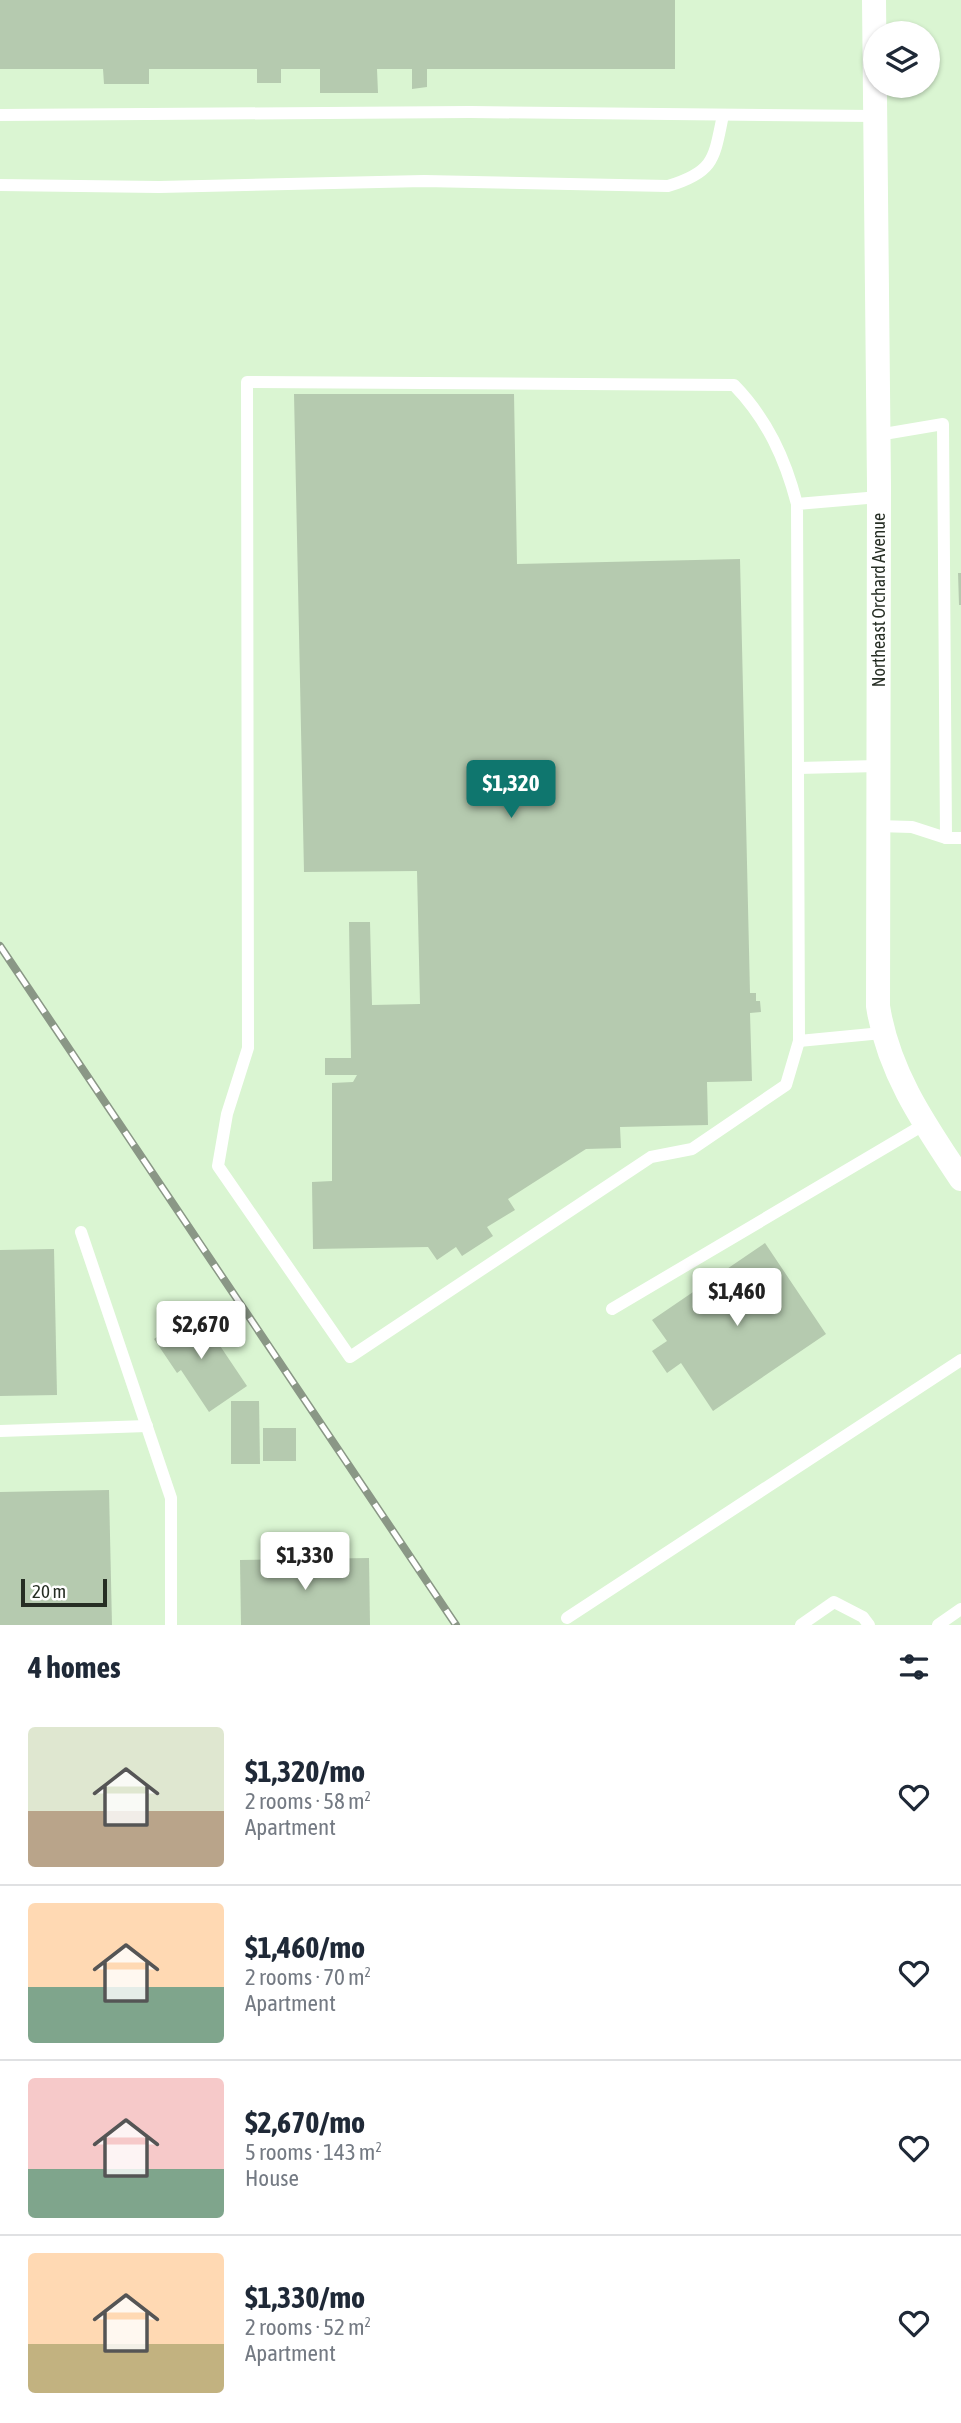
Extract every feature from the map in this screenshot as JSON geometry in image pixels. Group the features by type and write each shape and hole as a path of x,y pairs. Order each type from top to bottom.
{"street":[{"name":"Northeast Orchard Avenue","path":"874,0 878,435 876,961 882,1033 909,1099 961,1179"}],"lane":[{"path":"0,115 470,112 875,116"},
{"path":"0,185 159,187 424,181 668,186 691,179 714,159 723,115"},
{"path":"247,382 734,384 754,405 773,437 788,471 797,504 799,1041 786,1085 692,1149 651,1157 350,1357 218,1166 227,1114 248,1048 247,382"},
{"path":"878,435 943,424 947,838"},
{"path":"797,504 878,497"},
{"path":"799,768 877,766"},
{"path":"877,826 912,827 947,838 961,838"},
{"path":"799,1041 882,1033"},
{"path":"612,1309 925,1124"},
{"path":"81,1232 171,1498 172,1625"},
{"path":"566,1618 961,1360"},
{"path":"0,1431 147,1426"},
{"path":"800,1625 834,1602 863,1617 869,1625"},
{"path":"938,1625 961,1609"}],"shaded area":[{"path":"0,0 961,0 961,1625 0,1625"}],"building":[{"path":"0,0 675,0 675,69 427,69 427,87 412,89 412,69 377,69 378,93 320,93 320,69 281,69 281,83 257,83 257,69 149,69 149,84 104,84 103,69 0,69"},
{"path":"294,394 514,394 517,564 740,559 750,993 756,993 761,1012 750,1013 752,1081 707,1082 708,1125 620,1127 621,1148 586,1149 508,1199 515,1210 487,1227 493,1236 462,1256 456,1247 437,1260 428,1247 313,1249 312,1182 332,1181 332,1083 353,1082 357,1075 325,1075 325,1058 351,1058 349,922 370,922 372,1005 420,1004 417,871 304,872"},
{"path":"958,573 961,573 961,605 959,605"},
{"path":"765,1243 826,1334 713,1411 681,1363 667,1373 652,1351 667,1341 652,1320"},
{"path":"54,1249 57,1395 0,1396 0,1250"},
{"path":"196,1310 247,1386 209,1412 181,1370 177,1373 154,1339"},
{"path":"231,1401 259,1401 260,1464 231,1464"},
{"path":"263,1428 296,1428 296,1461 263,1461"},
{"path":"109,1490 112,1625 0,1625 0,1492"},
{"path":"369,1558 370,1625 241,1625 240,1560"}],"railway":[{"path":"0,946 456,1625"}]}
